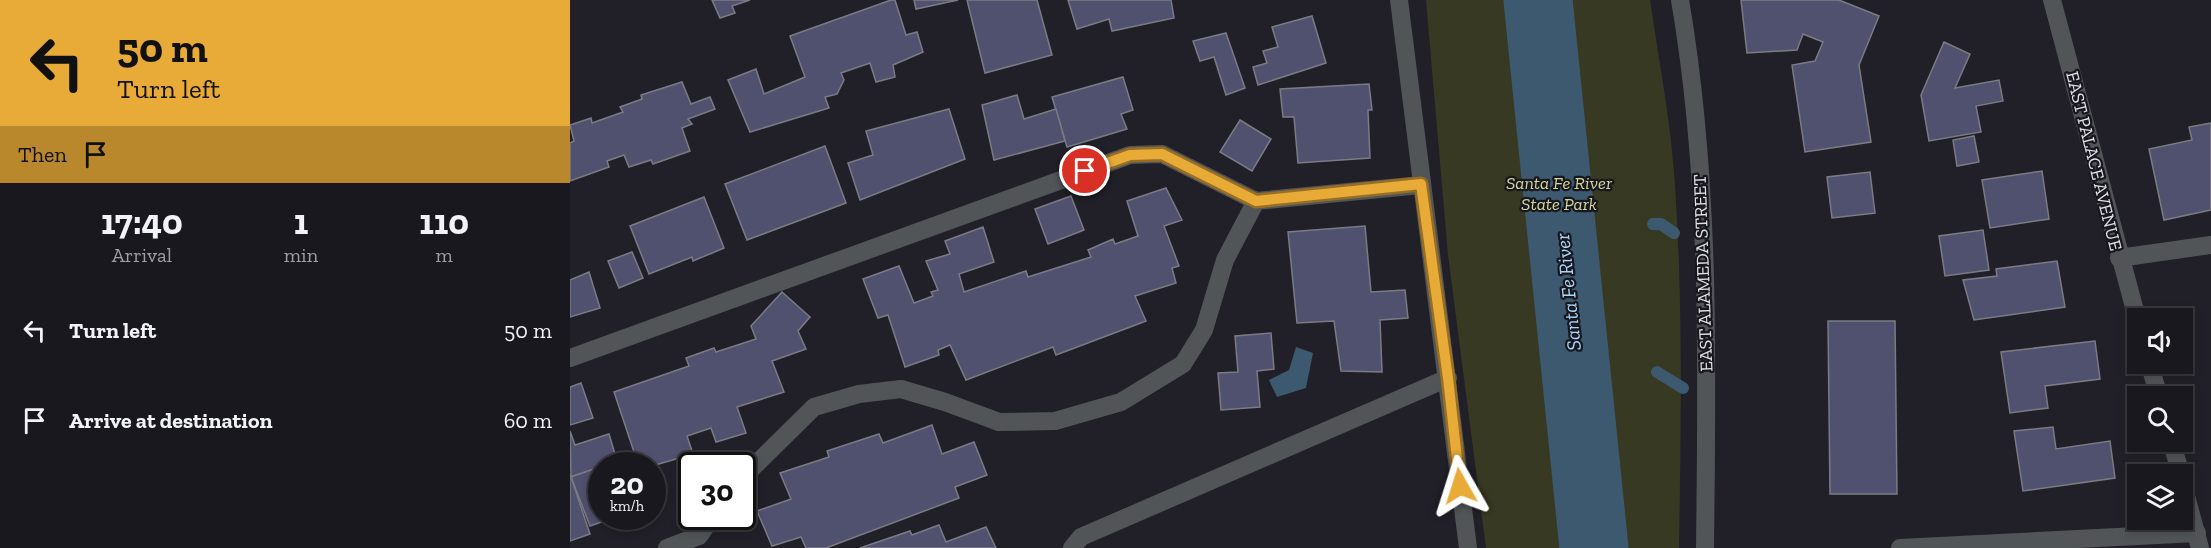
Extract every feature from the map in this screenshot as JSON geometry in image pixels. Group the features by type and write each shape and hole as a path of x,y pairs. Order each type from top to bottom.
{"street":[{"path":"1399,0 1468,548"},
{"name":"EAST ALAMEDA STREET","path":"1680,0 1700,148 1707,306 1706,548"},
{"name":"EAST PALACE AVENUE","path":"2052,0 2134,308"},
{"path":"570,358 1130,155 1162,154 1256,201 1421,184"},
{"path":"756,464 814,407 859,394 901,389 999,422 1055,422 1121,402 1183,364 1204,330 1225,260 1256,201"},
{"path":"2119,258 2211,245"},
{"path":"1072,548 1081,537 1448,378"},
{"path":"1900,548 2199,540 2193,519"},
{"path":"667,548 699,536 703,530"}],"green space":[{"name":"Santa Fe River State Park","path":"1426,0 1650,0 1671,139 1678,230 1681,366 1679,548 1486,548 1448,255"}],"water":[{"path":"1296,347 1313,353 1306,388 1277,397 1269,380 1289,370"}],"building":[{"path":"712,0 750,0 732,6 735,13 720,18"},
{"path":"895,0 906,35 917,32 923,52 893,65 895,77 876,82 870,63 841,73 844,80 837,94 825,97 829,108 750,132 728,80 756,69 764,94 805,77 790,36"},
{"path":"914,0 958,0 916,9"},
{"path":"967,0 1037,0 1052,55 985,73"},
{"path":"1068,0 1171,0 1174,18 1112,31 1109,19 1077,29"},
{"path":"1741,0 1839,0 1879,16 1859,65 1871,142 1805,152 1792,65 1815,61 1823,42 1803,34 1797,50 1747,53"},
{"path":"1312,16 1326,63 1258,85 1253,67 1267,63 1263,51 1278,47 1272,27"},
{"path":"1226,33 1245,88 1226,95 1214,57 1200,61 1193,41"},
{"path":"1944,42 1970,54 1955,88 1999,80 2003,101 1976,106 1981,132 1929,141 1921,95"},
{"path":"1123,77 1133,110 1121,114 1127,129 1067,147 1052,97"},
{"path":"682,82 691,104 710,97 715,109 688,119 692,124 682,128 690,151 653,164 651,160 629,167 624,155 607,161 609,167 570,181 570,143 574,141 570,125 591,118 592,123 623,112 620,107 642,99 641,95"},
{"path":"1369,84 1372,110 1368,110 1370,158 1298,163 1294,117 1283,117 1280,89"},
{"path":"1017,95 1024,119 1056,109 1065,141 994,160 982,105"},
{"path":"949,109 965,159 860,200 848,163 873,155 866,131"},
{"path":"1240,120 1271,139 1252,171 1220,152"},
{"path":"2211,123 2211,210 2164,220 2149,149 2192,140 2189,127"},
{"path":"1974,136 1979,162 1957,166 1953,140"},
{"path":"825,146 846,203 747,240 725,184"},
{"path":"2042,171 2049,219 1990,228 1982,180"},
{"path":"1870,172 1875,213 1832,218 1827,177"},
{"path":"1166,188 1182,220 1164,226 1179,266 1172,268 1176,283 1135,296 1146,321 1056,355 1053,347 966,380 950,345 938,350 939,355 905,367 888,315 878,318 863,279 899,266 914,303 933,296 931,292 938,290 926,261 950,254 945,241 983,227 994,262 959,274 964,292 1026,271 1028,277 1091,257 1088,250 1113,239 1115,244 1138,236 1127,201"},
{"path":"1071,196 1084,230 1048,244 1035,209"},
{"path":"704,197 724,248 693,261 692,257 649,274 630,226"},
{"path":"1365,226 1371,292 1405,290 1408,318 1380,320 1382,372 1341,371 1334,321 1297,323 1288,232"},
{"path":"1983,230 1989,270 1945,276 1939,236"},
{"path":"632,252 643,278 619,288 608,261"},
{"path":"2057,261 2065,307 1974,320 1963,280 1997,276 1996,269"},
{"path":"589,272 600,308 570,317 570,280"},
{"path":"782,292 810,317 798,331 806,349 772,361 784,392 737,407 746,433 716,442 711,428 687,436 692,452 678,452 678,458 666,462 666,452 634,452 614,392 689,366 686,358 714,348 716,352 756,339 751,326"},
{"path":"1828,321 1895,321 1897,494 1830,494"},
{"path":"1271,333 1274,369 1257,371 1260,407 1221,410 1218,373 1238,372 1235,336"},
{"path":"2095,341 2100,379 2045,386 2048,408 2010,413 2001,352"},
{"path":"581,383 593,418 570,425 570,387"},
{"path":"932,425 942,454 974,442 987,475 955,487 959,498 826,548 806,548 801,537 772,546 757,511 791,499 780,473 829,457 827,451 879,434 883,443"},
{"path":"2053,427 2056,449 2110,441 2115,478 2023,491 2014,431"},
{"path":"570,431 575,445 609,434 614,452 588,452 588,471 571,477"},
{"path":"588,471 588,521 571,477"},
{"path":"570,474 590,534 570,541"},
{"path":"939,525 946,542 986,527 996,548 860,548 910,531 912,535"}],"waterway":[{"name":"Santa Fe River","path":"1538,0 1594,548"},
{"path":"1653,224 1661,224 1674,233"},
{"path":"1657,372 1683,388"}],"route":[{"path":"1085,171 1130,155 1162,154 1256,201 1421,184 1448,378 1460,486"}]}
